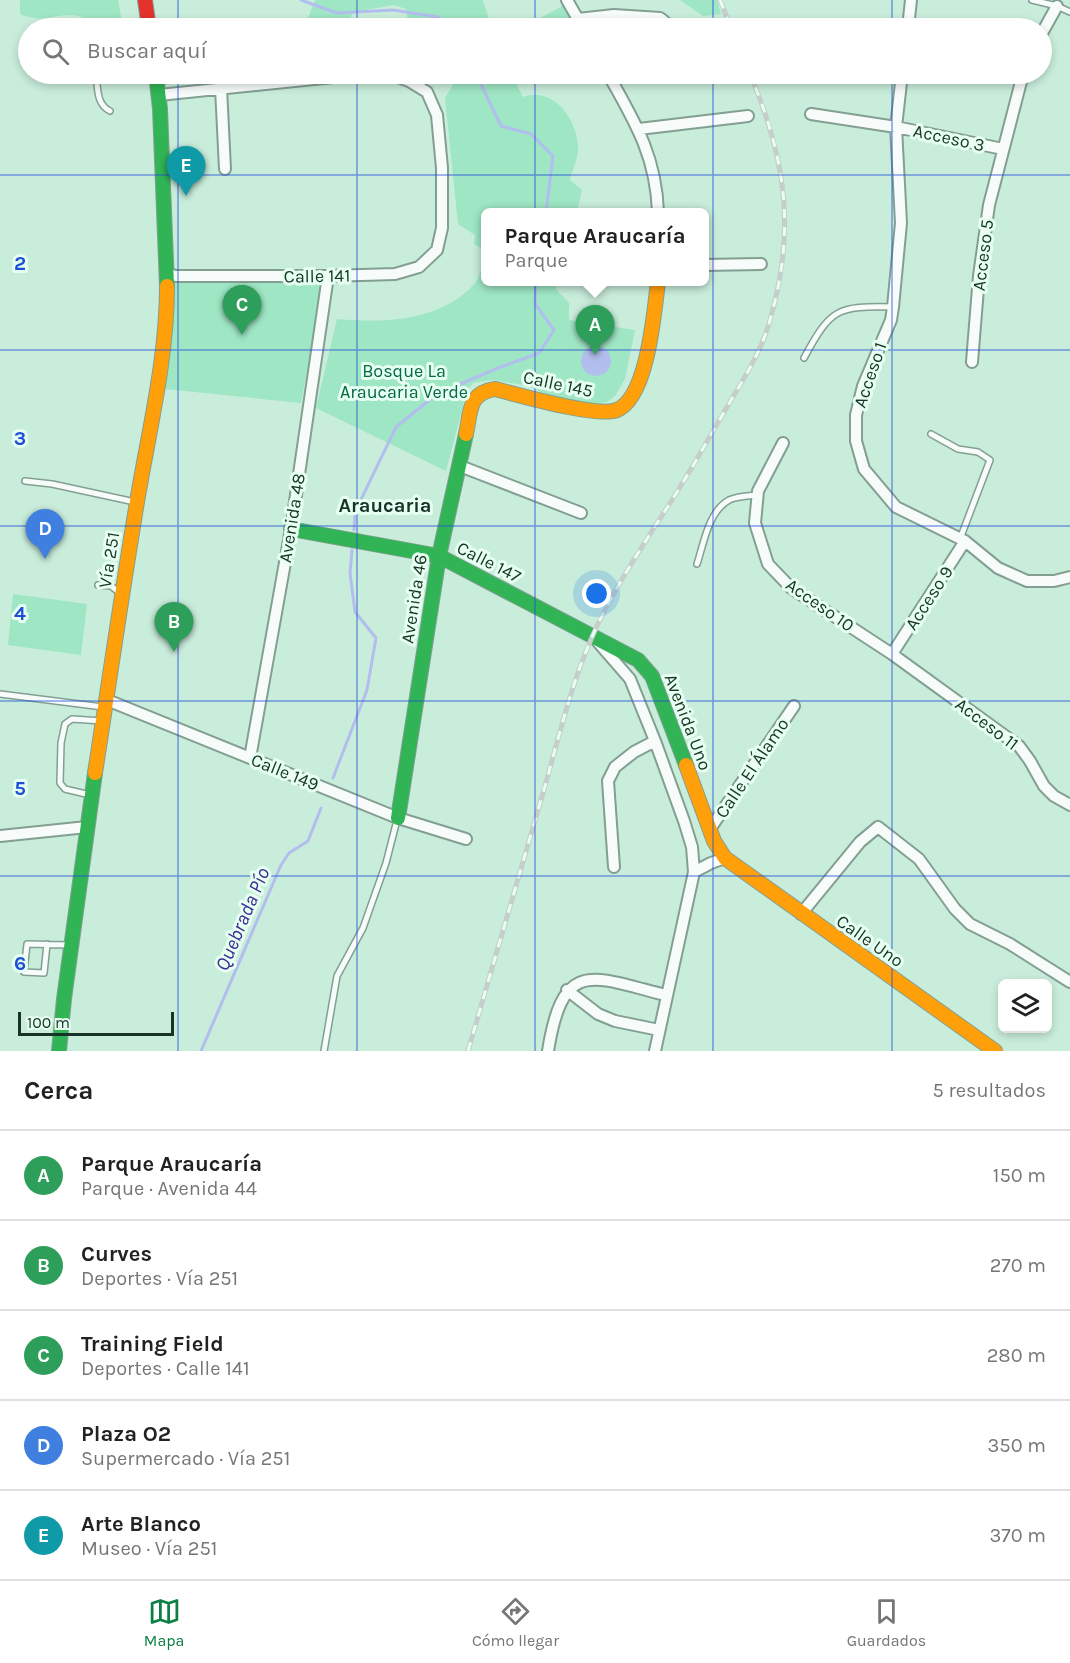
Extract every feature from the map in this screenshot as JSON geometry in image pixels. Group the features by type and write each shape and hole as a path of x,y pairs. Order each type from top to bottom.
{"street":[{"path":"145,0 148,18"},
{"path":"567,0 578,18"},
{"path":"909,18 911,0"},
{"path":"1050,18 1057,6"},
{"path":"604,18 615,15 660,18"},
{"name":"Vía 251","path":"59,1051 63,999 122,594 163,362 168,274 157,84"},
{"path":"159,95 262,84"},
{"name":"Calle 141","path":"168,274 176,276 328,276 395,274 418,267 437,250 442,228 442,168 437,115 426,92 414,84"},
{"path":"614,84 639,129 651,160 658,208"},
{"name":"Acceso 1","path":"901,84 896,127 901,223 893,307 891,320 863,386 856,415 856,441 864,469 896,507 962,540 998,568 1027,581 1054,581 1070,577"},
{"name":"Acceso 5","path":"972,362 989,205 1020,84"},
{"path":"221,88 225,169"},
{"name":"Acceso 3","path":"811,114 896,127 1002,149"},
{"path":"639,129 748,116"},
{"path":"709,264 761,264"},
{"name":"Avenida 48","path":"250,758 291,529 328,276"},
{"name":"Calle 145","path":"482,391 495,389 597,411 615,411 626,405 636,390 645,364 657,286"},
{"name":"Avenida 46","path":"398,818 439,556 473,400 482,391"},
{"name":"Acceso 10","path":"783,443 758,491 755,523 768,564 791,588 892,654"},
{"path":"460,466 581,513"},
{"name":"Calle 147","path":"291,529 439,556 592,636"},
{"name":"Acceso 9","path":"892,654 962,540"},
{"name":"Avenida Uno","path":"592,636 630,679 655,741 692,847 694,872 665,995 655,1051"},
{"name":"Avenida Uno","path":"592,636 638,660 652,675 712,835 717,861"},
{"name":"Acceso 11","path":"892,654 1019,746 1044,786 1054,796 1070,805"},
{"name":"Calle El Álamo","path":"712,835 794,706"},
{"name":"Calle 149","path":"105,710 250,758 398,818 466,838"},
{"path":"614,867 608,781 615,767 634,752 655,741"},
{"path":"0,836 87,826"},
{"path":"801,914 860,842 878,826 919,859 955,909 970,924 1010,944 1070,982"},
{"path":"692,847 717,861"},
{"path":"694,872 717,861"},
{"name":"Calle Uno","path":"717,861 801,914 995,1051"},
{"path":"548,1051 557,1008 567,990 578,982 596,979 665,995"},
{"path":"567,990 598,1014 615,1021 659,1030"},
{"path":"55,1051 63,999"}],"lane":[{"path":"1032,0 1057,6 1070,12"},
{"path":"97,84 99,100 104,108 110,111"},
{"path":"804,358 820,329 842,311 857,306 893,307"},
{"path":"931,434 958,449 978,452 990,460 962,540"},
{"path":"25,481 52,484 137,502"},
{"path":"697,564 711,520 719,509 739,497 758,495"},
{"path":"98,585 111,586 122,594"},
{"path":"0,694 105,710"},
{"path":"92,795 65,789 60,783 61,743 65,724 72,719 105,710"},
{"path":"324,1051 337,976 363,928 386,863 398,818"},
{"path":"47,944 44,973 24,972 26,945 47,944 71,945"}],"green space":[{"path":"20,0 118,0 121,18 84,18 69,15 41,18 20,14"},
{"path":"315,0 484,0 489,18 407,18 406,9 394,5 353,12 351,18 308,18"},
{"path":"680,0 717,0 721,14 703,16"},
{"path":"564,5 571,18 540,18"},
{"path":"453,84 516,84 523,97 544,96 561,107 577,136 577,155 570,180 582,190 578,208 481,208 481,248 474,244 475,235 458,224 445,98"},
{"name":"Bosque La Araucaria Verde","path":"481,272 481,286 556,286 556,289 569,303 569,320 635,330 625,379 615,396 607,402 592,406 550,397 529,386 492,380 473,383 467,391 446,471 316,408 337,319 392,320 429,313 461,296"},
{"path":"176,276 324,280 301,403 165,389"},
{"path":"13,594 87,604 81,655 8,645"}],"water":[{"path":"596,346 607,350 611,361 607,372 596,376 585,372 581,361 585,350"}],"waterway":[{"name":"Quebrada Pío","path":"301,0 337,13 393,10 439,18"},
{"name":"Quebrada Pío","path":"481,84 501,126 531,134 553,156 546,208"},
{"name":"Quebrada Pío","path":"354,530 355,512 396,427 437,394 539,353 554,330 535,304 536,286"},
{"name":"Quebrada Pío","path":"333,778 367,690 376,638 355,612 350,573 352,550"},
{"name":"Quebrada Pío","path":"201,1051 281,865 289,853 308,841 321,808"}],"railway":[{"path":"720,0 727,18"},
{"path":"468,1051 565,714 592,637 619,584 685,479 750,368 770,320 783,256 785,225 783,195 772,136 754,84"}],"traffic: fast":[{"path":"157,84 167,286"},
{"path":"398,818 439,556 466,434"},
{"path":"291,529 439,556 638,660 652,676 686,765"},
{"path":"59,1051 95,773"}],"traffic: slow":[{"path":"95,773 131,536 161,367 167,286"},
{"path":"466,434 470,411 475,399 480,394 495,389 558,405 593,411 617,410 627,402 636,389 643,372 657,286"},
{"path":"686,765 714,841 725,858 995,1051"}],"traffic: jam":[{"path":"145,0 148,18"}],"place":[{"name":"Arte Blanco","path":"186,196"},
{"name":"Training Field","path":"242,335"},
{"name":"Parque Araucaría","path":"595,355"},
{"name":"Plaza O2","path":"45,559"},
{"name":"Curves","path":"174,652"}],"district":[{"name":"Araucaria","path":"385,505"}]}
